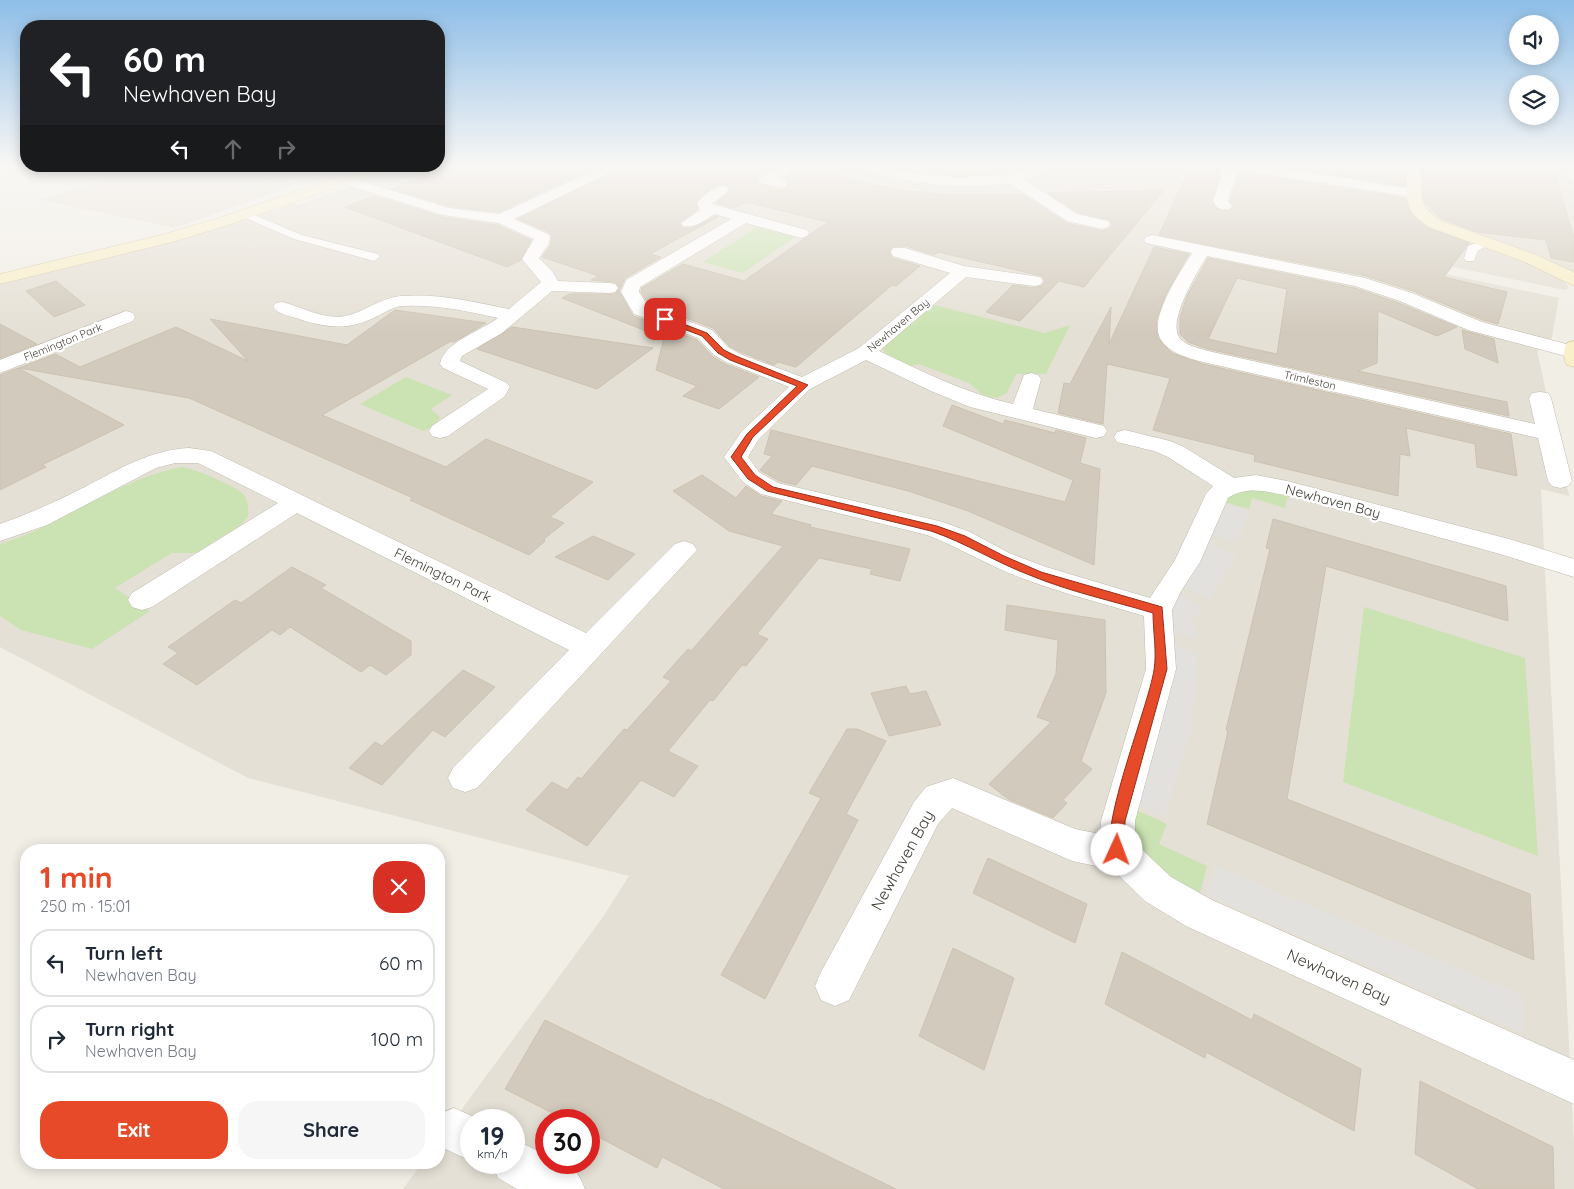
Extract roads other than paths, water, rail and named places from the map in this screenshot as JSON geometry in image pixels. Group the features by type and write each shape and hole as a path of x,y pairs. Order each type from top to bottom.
{"street":[{"path":"0,279 166,239 222,221"},
{"path":"440,431 498,393 500,387 450,364 450,358 455,352 495,329 550,282 546,275 530,260 532,254 542,242 542,237 507,221"},
{"path":"737,221 632,284 630,292 641,310 705,334 721,351 733,358 803,385"},
{"path":"756,221 801,233"},
{"path":"1089,221 1102,224"},
{"path":"1430,221 1572,277"},
{"path":"1152,240 1378,287 1475,326 1574,353"},
{"name":"Trimleston","path":"1202,250 1180,287 1168,321 1167,332 1170,338 1180,347 1202,356 1549,434"},
{"path":"899,252 962,271 1034,281"},
{"name":"Newhaven Bay","path":"962,271 866,352 803,385 750,436 736,457 751,477 770,489 934,528 961,538 1000,559 1038,574 1158,610"},
{"path":"547,286 609,288"},
{"path":"282,308 338,323 350,321 391,302 402,301 456,304 512,315"},
{"name":"Flemington Park","path":"0,368 126,318"},
{"path":"866,352 938,386 978,402 1096,431"},
{"path":"1021,413 1031,379"},
{"path":"1540,398 1560,481"},
{"path":"1117,850 1118,821 1160,669 1158,610 1169,588 1187,562 1204,519 1218,494 1230,486 1176,452 1162,446 1125,437"},
{"name":"Flemington Park","path":"0,534 54,512 148,462 182,454 203,456 590,648"},
{"name":"Newhaven Bay","path":"1230,486 1256,482 1287,488 1509,548 1574,568"},
{"path":"142,600 297,502"},
{"path":"464,778 684,550"},
{"name":"Newhaven Bay","path":"835,986 926,813 938,798 953,793 1072,845 1096,850 1117,850 1158,889 1199,913 1574,1082"},
{"path":"525,1168 562,1189"}],"lane":[{"path":"263,221 298,237 374,257"},
{"path":"1470,258 1472,249 1485,243"}]}
